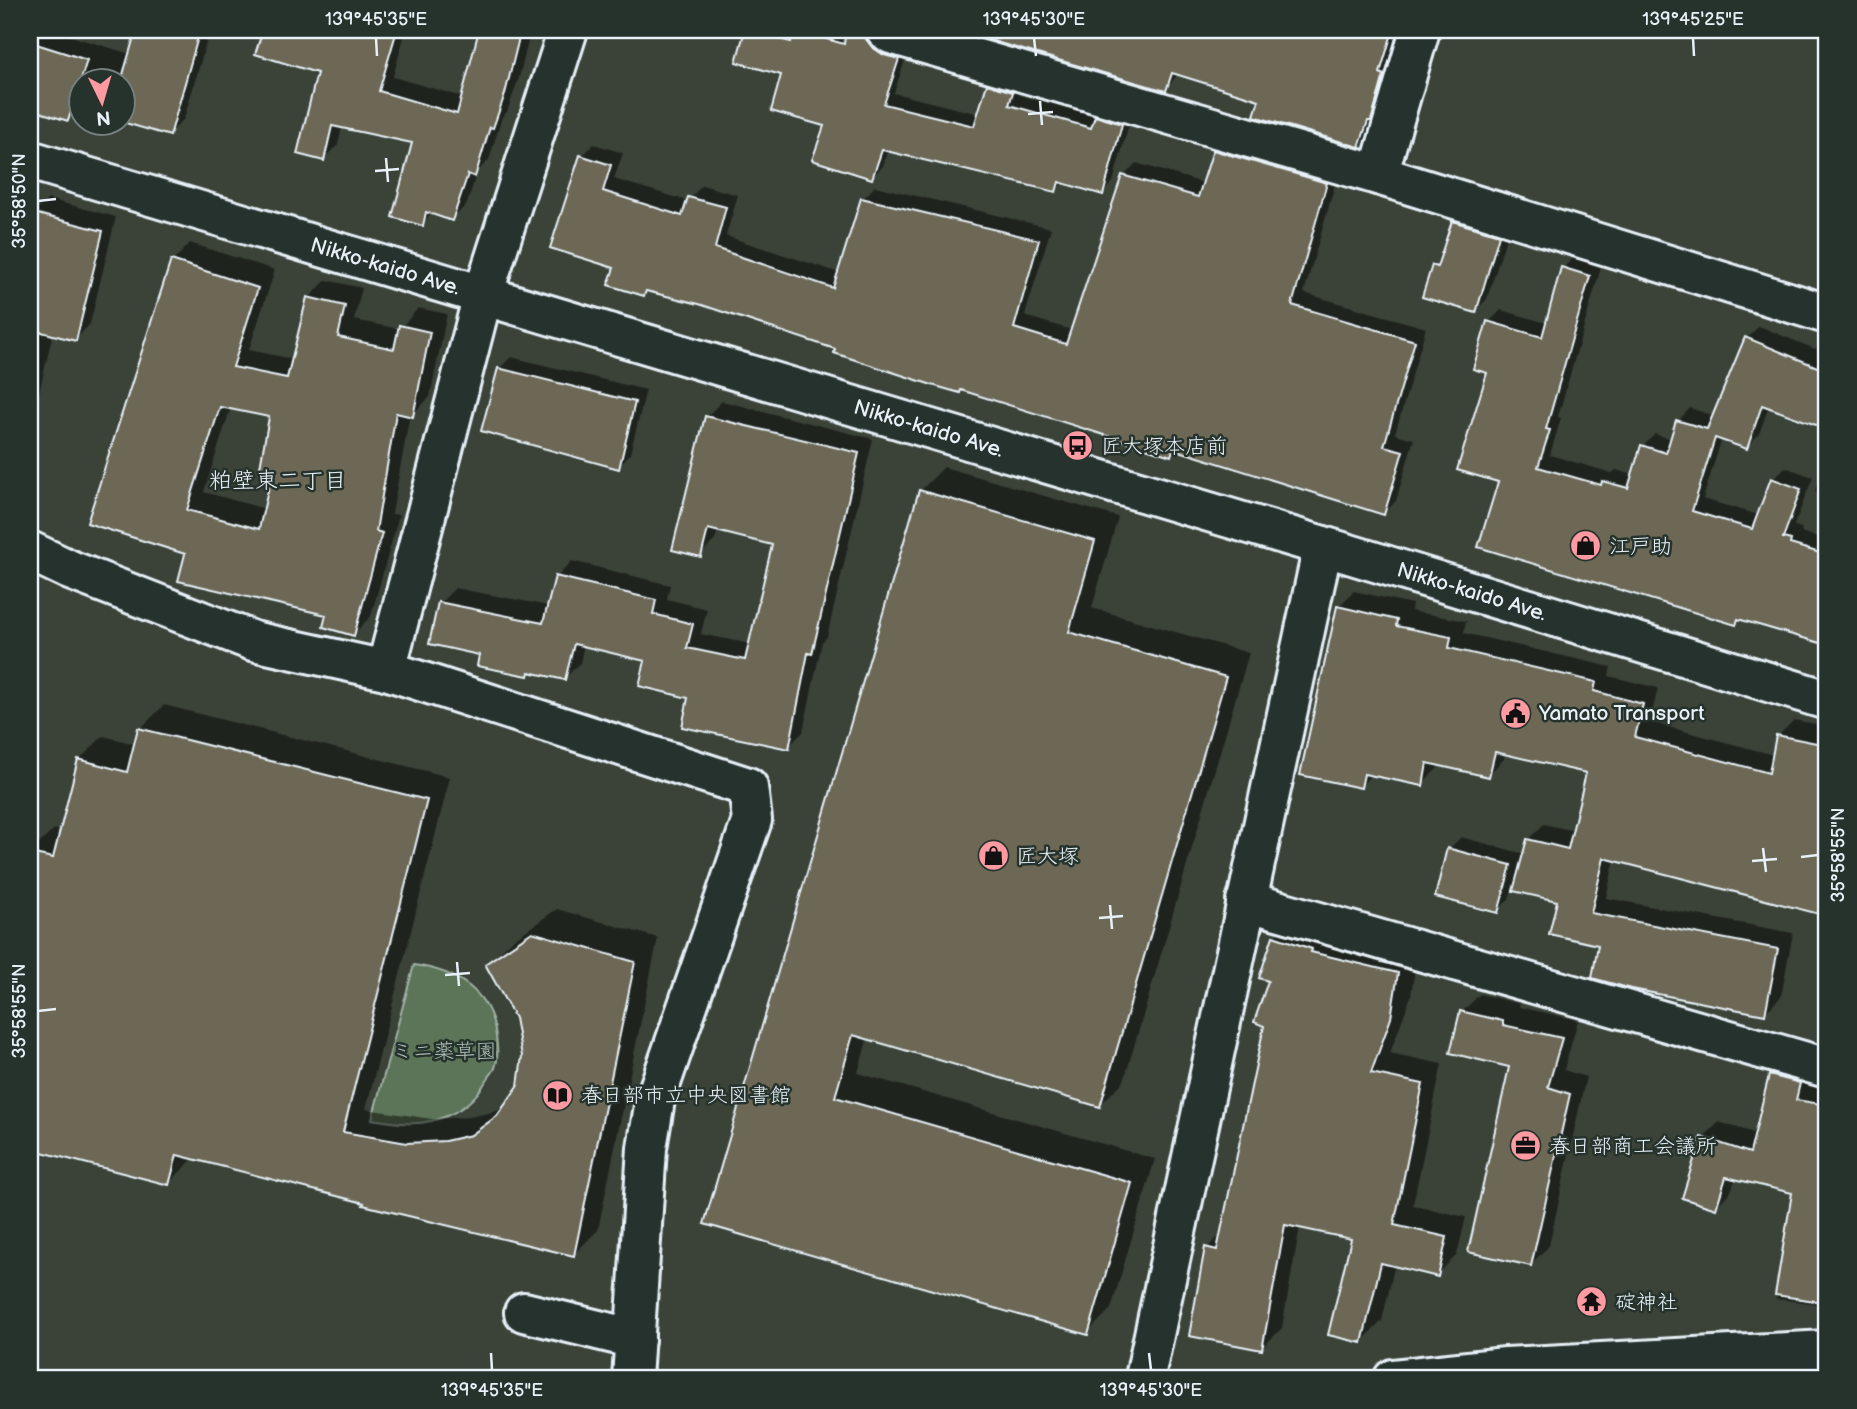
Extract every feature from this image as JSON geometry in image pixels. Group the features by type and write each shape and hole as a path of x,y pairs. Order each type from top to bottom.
{"street":[{"path":"386,670 483,295 568,30"},
{"path":"886,30 891,34 1378,175 1827,314"},
{"path":"1378,175 1420,30"},
{"name":"Nikko-kaido Ave.","path":"30,160 1323,546 1827,700"},
{"path":"1142,1379 1323,546"},
{"path":"30,551 70,570 253,641 386,670 748,788 752,820 654,1100 647,1148 632,1379"},
{"path":"1246,901 1827,1068"},
{"path":"524,1312 635,1339"},
{"path":"1393,1379 1506,1367 1827,1350"}],"green space":[{"name":"ミニ薬草園","path":"414,965 457,978 478,995 487,1007 496,1036 495,1068 473,1098 447,1116 417,1123 372,1119"}],"building":[{"path":"136,30 200,30 170,136 136,126 136,66 126,66"},
{"path":"263,30 397,30 379,91 457,114 479,30 521,30 505,94 493,128 490,127 475,177 468,174 452,221 426,212 423,226 392,217 412,143 332,126 324,161 297,154 317,73 255,54"},
{"path":"745,30 791,42 795,30 844,44 846,30 865,30 866,39 872,47 884,55 899,59 884,104 974,126 987,84 1013,92 1009,105 1091,128 1095,116 1122,124 1103,195 1059,182 1056,192 882,150 872,179 812,160 824,126 771,111 781,75 736,62"},
{"path":"981,30 1393,30 1380,73 1384,75 1371,121 1368,121 1359,147 1254,116 1259,100 1172,73 1166,91 999,43 980,36"},
{"path":"30,42 87,60 85,66 66,66 66,120 30,109"},
{"path":"1213,150 1327,183 1292,305 1415,341 1384,446 1403,451 1384,515 1173,449 1171,456 961,390 960,393 932,385 834,353 835,349 699,304 646,291 644,296 608,285 614,268 550,248 580,155 611,165 603,191 682,216 688,197 726,207 715,248 833,288 861,198 1039,240 1014,328 1066,344 1122,175 1198,197"},
{"path":"30,212 103,231 76,341 30,329"},
{"path":"1452,221 1499,235 1476,313 1422,297 1432,265 1437,267"},
{"path":"171,260 258,288 233,367 287,378 307,297 345,306 338,337 394,349 399,325 430,332 413,417 396,413 376,531 382,533 354,636 323,627 326,615 178,581 185,554 87,523","holes":["220,407 269,417 260,467 273,469 259,529 187,510"]},
{"path":"1561,267 1590,276 1546,429 1550,430 1538,467 1601,485 1602,481 1628,488 1641,445 1666,453 1676,420 1707,429 1745,337 1827,371 1827,429 1762,405 1747,449 1715,438 1692,511 1752,529 1771,478 1801,489 1783,538 1791,540 1790,544 1827,555 1827,645 1738,619 1736,625 1478,547 1498,482 1457,470 1487,373 1473,369 1487,321 1542,337"},
{"path":"498,368 635,402 619,469 481,431"},
{"path":"705,416 859,453 812,654 808,653 789,749 682,727 688,698 639,686 645,661 574,644 565,680 529,672 528,676 477,666 479,655 429,644 438,602 543,623 555,576 656,600 653,614 693,624 687,648 745,660 772,545 708,529 701,557 672,550"},
{"name":"匠大塚","path":"919,490 1095,541 1069,632 1226,677 1100,1107 853,1035 835,1097 1132,1183 1088,1335 704,1224"},
{"path":"1337,606 1397,620 1396,626 1451,637 1449,648 1596,682 1594,691 1643,704 1635,737 1769,773 1776,735 1827,745 1827,916 1604,858 1591,913 1778,949 1765,1015 1632,989 1592,978 1598,945 1549,934 1557,901 1513,891 1527,839 1568,849 1586,773 1495,752 1489,777 1427,763 1423,786 1364,774 1361,788 1300,775"},
{"path":"138,728 427,800 343,1132 407,1143 445,1141 471,1135 497,1116 518,1086 522,1056 515,1018 485,964 532,932 635,962 574,1256 363,1205 364,1203 177,1155 169,1185 30,1149 30,853 53,858 78,759 127,772"},
{"path":"1447,848 1511,865 1498,913 1435,897"},
{"path":"1273,936 1312,949 1311,952 1398,973 1391,1018 1371,1073 1423,1084 1394,1225 1447,1237 1438,1277 1381,1263 1362,1343 1328,1335 1351,1239 1285,1225 1262,1350 1189,1336 1205,1247 1217,1250 1264,1026 1254,1022 1268,981 1259,978"},
{"path":"1460,1011 1503,1021 1503,1025 1562,1038 1548,1087 1570,1094 1531,1266 1468,1252 1509,1067 1450,1053"},
{"path":"1769,1075 1800,1083 1796,1100 1827,1105 1827,1267 1822,1302 1775,1295 1792,1193 1726,1177 1716,1209 1682,1198 1701,1137 1750,1153"}],"place":[{"name":"匠大塚本店前","path":"1078,446"},
{"name":"江戸助","path":"1586,546"},
{"name":"Yamato Transport","path":"1516,713"},
{"name":"匠大塚","path":"993,856"},
{"name":"春日部市立中央図書館","path":"558,1095"},
{"name":"春日部商工会議所","path":"1526,1146"},
{"name":"碇神社","path":"1592,1302"}],"district":[{"name":"粕壁東二丁目","path":"278,480"}]}
